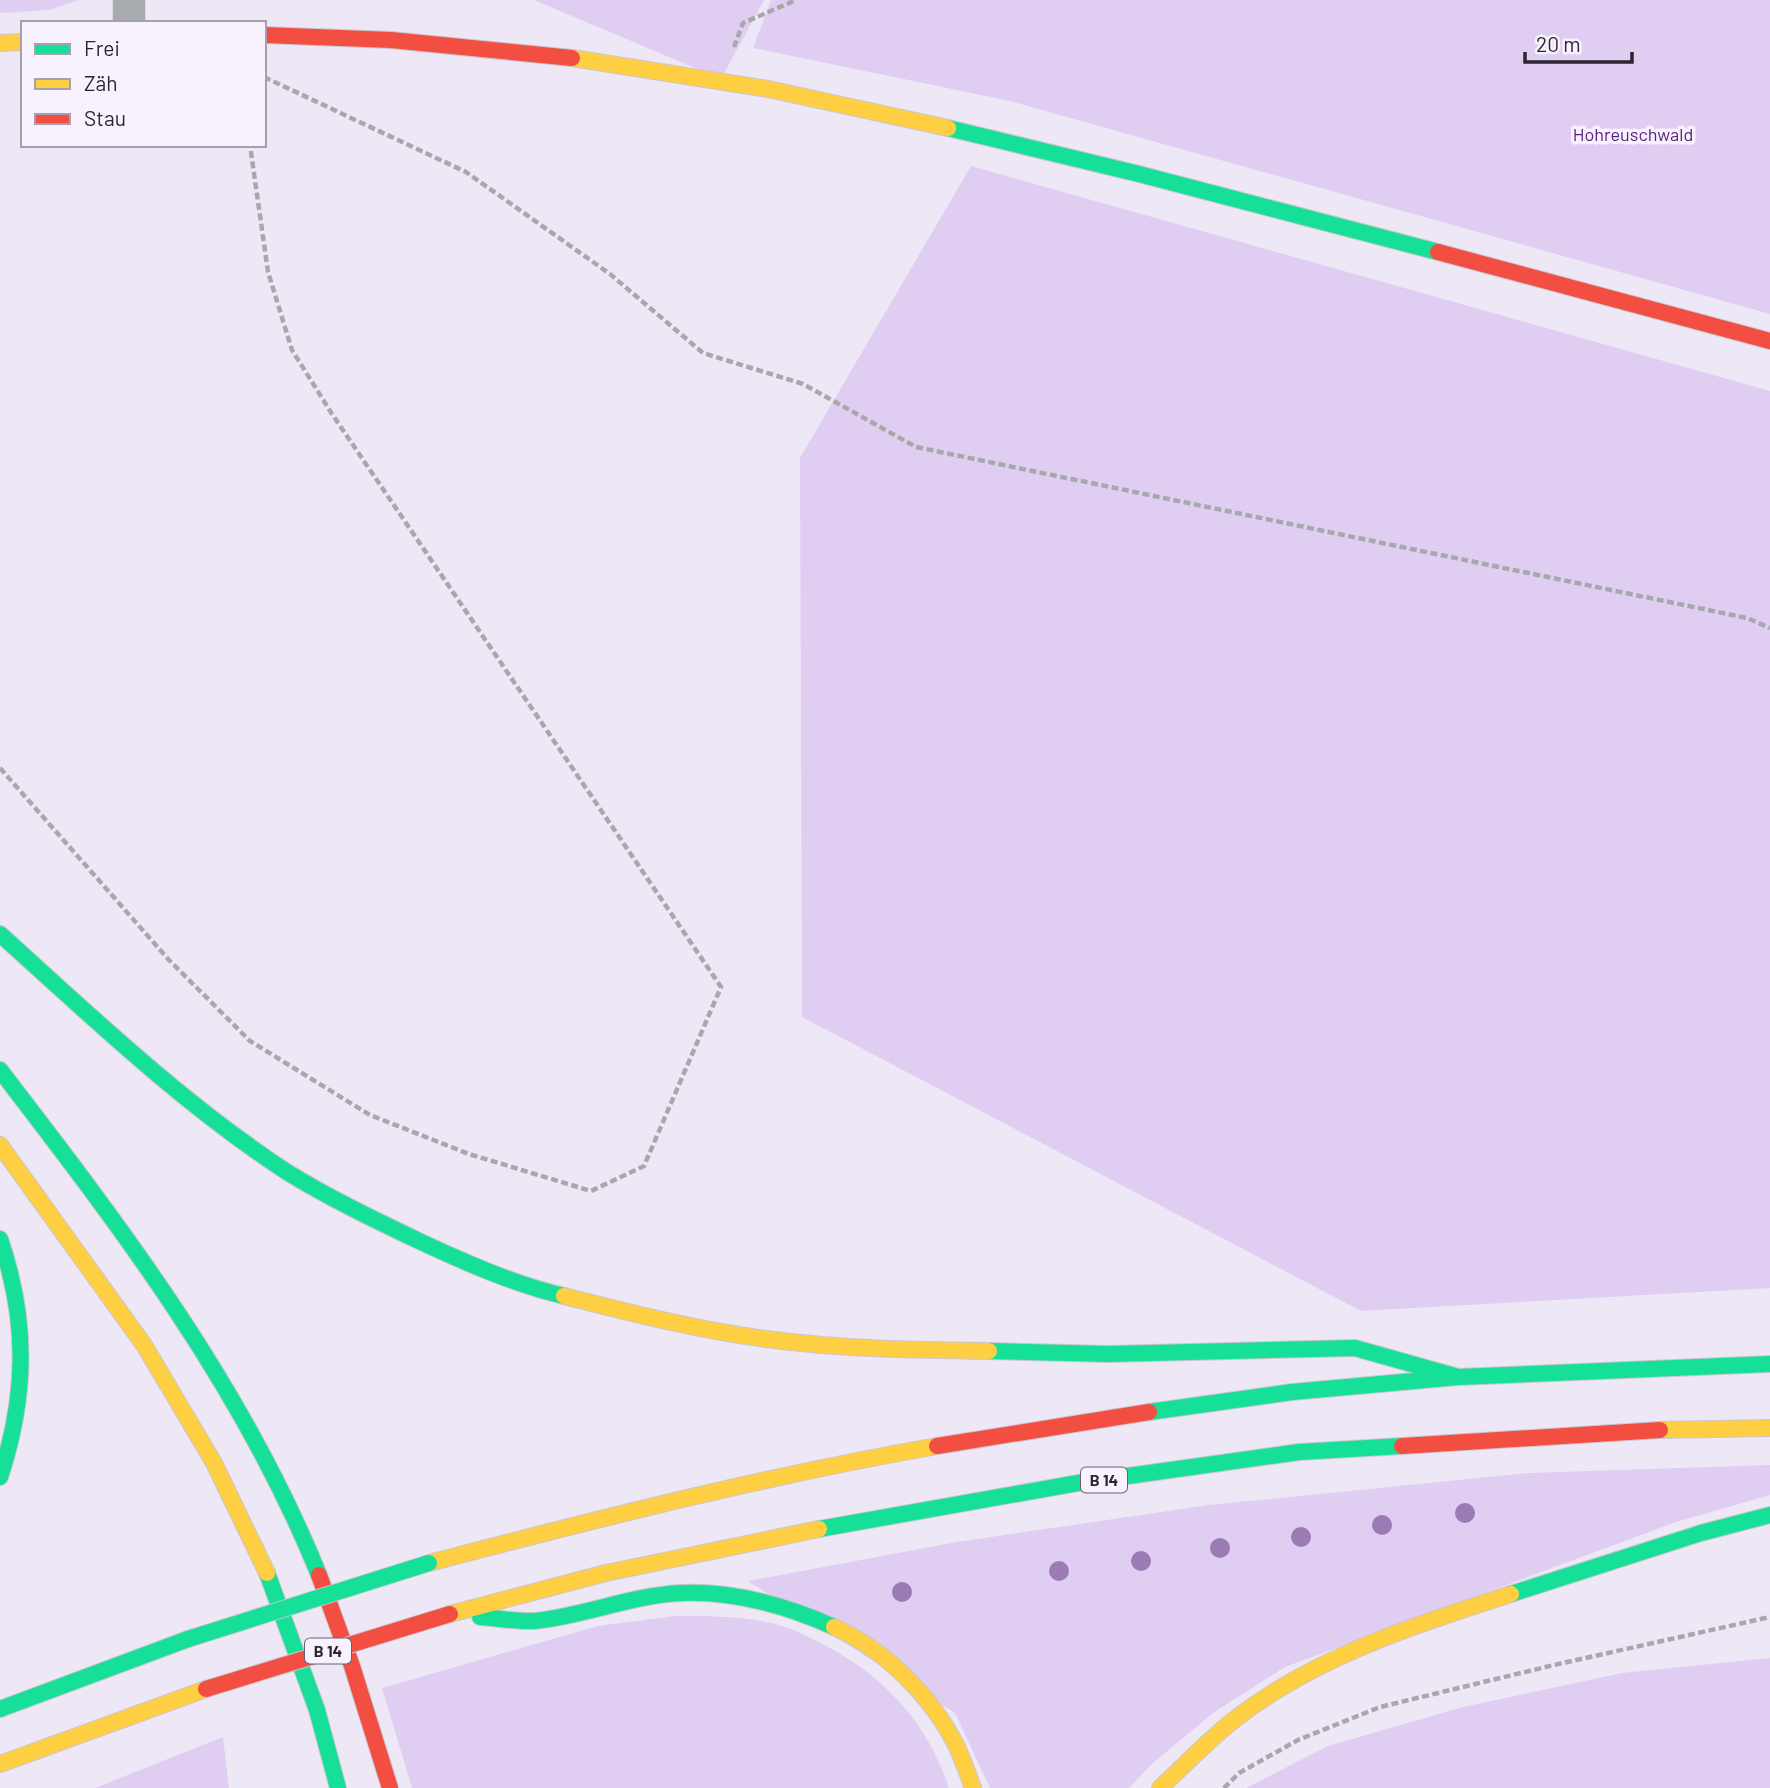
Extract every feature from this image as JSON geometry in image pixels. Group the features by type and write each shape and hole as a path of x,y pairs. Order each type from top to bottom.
{"main road":[{"path":"266,35 346,36 484,46 721,79 1037,147 1770,341"},
{"path":"0,43 21,42"},
{"path":"0,934 106,1030 199,1108 288,1172 367,1216 466,1263 554,1294 668,1322 766,1339 863,1348 1109,1354 1356,1348 1458,1377"},
{"path":"0,1070 166,1293 224,1385 272,1472 318,1573 390,1788"},
{"path":"0,1145 144,1345 214,1463 274,1586 317,1710 338,1788"},
{"path":"0,1239 7,1256 19,1312 21,1368 16,1421 0,1477"},
{"path":"0,1709 188,1639 429,1563 604,1517 836,1464 1066,1424 1279,1394 1458,1377 1770,1364"},
{"name":"B 14","path":"0,1763 206,1689 450,1614 606,1573 849,1523 1078,1483 1285,1454 1499,1438 1770,1428"},
{"path":"1160,1788 1239,1716 1293,1682 1363,1645 1460,1610 1675,1541 1770,1515"},
{"path":"450,1614 532,1621 681,1593 743,1597 803,1611 859,1639 902,1671 937,1713 965,1762 974,1788"}],"street":[{"path":"130,0 130,21"}],"path":[{"path":"721,79 743,23 796,0"},
{"path":"266,78 466,172 610,274 703,353 803,384 916,447 1747,618 1770,628"},
{"path":"0,768 169,960 250,1041 370,1115 469,1154 591,1191 643,1166 721,988 340,426 292,350 268,272 250,147"},
{"path":"1224,1788 1239,1773 1298,1740 1380,1707 1770,1617"}],"green space":[{"path":"0,0 78,0 50,10 0,13"},
{"path":"534,0 764,0 721,79"},
{"name":"Hohreuschwald","path":"771,0 1770,0 1770,314 1010,101 753,48"},
{"path":"971,166 1770,391 1770,1288 1361,1311 802,1017 800,458"},
{"path":"1770,1465 1770,1495 1676,1522 1285,1667 1213,1713 1153,1763 1129,1788 990,1788 955,1713 748,1581 957,1542 1209,1505 1528,1473"},
{"path":"675,1616 732,1617 773,1623 802,1634 844,1656 883,1685 900,1702 928,1741 949,1788 412,1788 382,1688 598,1626"},
{"path":"1770,1658 1770,1788 1246,1788 1328,1746 1463,1707 1622,1673"},
{"path":"223,1737 229,1788 95,1788"}],"traffic: fast":[{"path":"948,128 1139,174 1438,252"},
{"path":"0,934 175,1089 287,1172 352,1208 454,1257 509,1279 564,1296"},
{"path":"0,1070 135,1251 217,1375 289,1506 319,1575"},
{"path":"0,1239 16,1299 21,1358 15,1417 0,1477"},
{"path":"989,1351 1109,1354 1355,1348 1458,1377"},
{"path":"1149,1412 1292,1392 1458,1377 1770,1364"},
{"path":"819,1529 1078,1483 1299,1452 1402,1446"},
{"path":"1511,1594 1701,1533 1770,1515"},
{"path":"188,1639 429,1563"},
{"path":"267,1573 317,1710 338,1788"},
{"path":"480,1617 534,1621 645,1598 702,1593 760,1601 834,1627"},
{"path":"0,1709 188,1639"}],"traffic: slow":[{"path":"0,43 21,42"},
{"path":"572,58 768,89 948,128"},
{"path":"0,1145 144,1345 214,1463 267,1573"},
{"path":"564,1296 690,1326 766,1339 850,1347 989,1351"},
{"path":"1660,1430 1770,1428"},
{"path":"429,1563 745,1485 937,1446"},
{"path":"450,1614 606,1573 819,1529"},
{"path":"1160,1788 1239,1716 1302,1676 1404,1630 1511,1594"},
{"path":"834,1627 872,1648 921,1693 947,1728 973,1788"},
{"path":"0,1764 206,1689"}],"traffic: jam":[{"path":"266,35 391,40 572,58"},
{"path":"1438,252 1770,341"},
{"path":"937,1446 1149,1412"},
{"path":"1402,1446 1660,1430"},
{"path":"319,1575 352,1666 390,1788"},
{"path":"206,1689 450,1614"}]}
